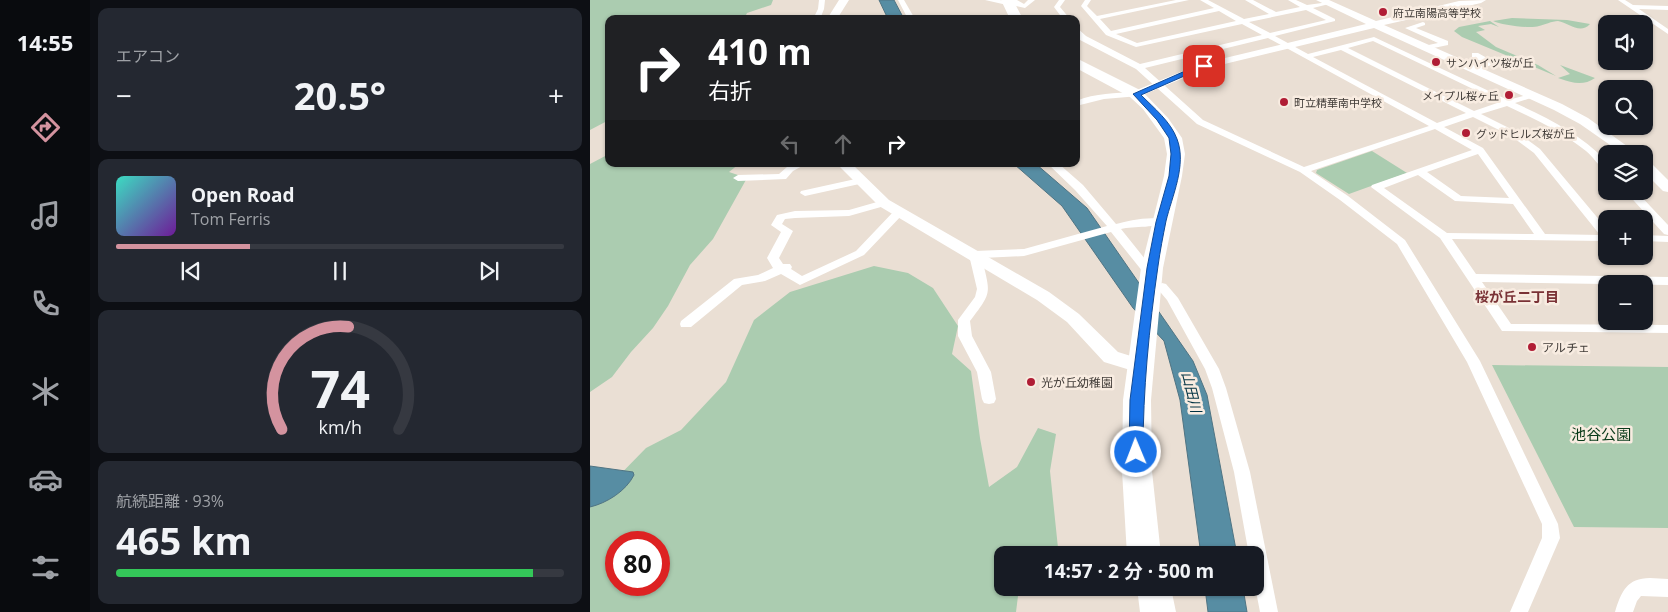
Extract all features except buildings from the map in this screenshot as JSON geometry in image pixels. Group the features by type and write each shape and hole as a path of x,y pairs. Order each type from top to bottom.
{"highway":[{"path":"1009,1 1015,15"},
{"path":"1080,64 1136,94 1160,118 1173,138 1176,154 1173,176 1152,268 1154,279 1142,358 1135,434 1145,546"},
{"path":"1146,596 1147,612"},
{"path":"1155,596 1158,612"}],"street":[{"path":"818,15 822,0"},
{"path":"901,0 910,15"},
{"path":"988,0 1009,1 1025,6 1032,0"},
{"path":"1062,0 1057,7 1064,15"},
{"path":"1088,0 1084,6 1110,33 1135,45 1308,8 1324,2 1584,120 1619,145"},
{"path":"1096,18 1186,0"},
{"path":"1204,0 1480,150 1542,237"},
{"path":"1248,0 1276,15"},
{"path":"1139,67 1333,20 1292,0"},
{"path":"1080,103 1098,97 1136,94 1204,66 1481,0"},
{"path":"1621,0 1642,15"},
{"path":"821,8 842,4"},
{"path":"835,15 842,4"},
{"path":"1632,8 1668,8"},
{"path":"1110,33 1220,9"},
{"path":"1653,21 1668,21"},
{"path":"1653,22 1668,32"},
{"path":"1423,24 1409,28 1445,43 1427,48"},
{"path":"1080,34 1083,38 1139,67 1200,122 1303,170 1401,242 1473,362 1550,524 1550,538 1518,612"},
{"path":"1307,56 1374,39 1555,125 1591,150 1598,157"},
{"path":"1341,47 1514,134 1537,151 1598,226"},
{"path":"1473,69 1492,63 1475,56"},
{"path":"1303,170 1531,95"},
{"path":"1480,150 1376,187 1444,236 1507,328 1668,329"},
{"path":"738,178 782,176 794,167"},
{"path":"847,167 884,202 899,212 1043,296 1073,318 1111,357 1142,358"},
{"path":"1056,167 1086,195 1154,279 1172,298 1212,369 1242,472 1269,612"},
{"path":"1420,172 1459,199 1516,201"},
{"path":"1653,173 1668,188"},
{"path":"805,193 860,181"},
{"path":"1638,200 1668,232"},
{"path":"884,202 869,209 847,214 793,214 781,217 776,225 787,231 773,258 776,266 788,267 800,281 849,260 860,253 899,212"},
{"path":"975,255 1024,252 1113,227 1147,221 1161,222"},
{"path":"1444,236 1598,236"},
{"path":"1653,238 1668,239"},
{"path":"975,255 983,289 981,298 964,320 965,336 984,372 989,399"},
{"path":"686,324 738,282 761,278 788,267"},
{"path":"1473,278 1668,281"},
{"path":"1624,612 1629,594 1638,587 1668,588"}],"green space":[{"path":"590,0 773,0 771,5 746,15 605,15 605,122 590,130"},
{"path":"1512,18 1567,20 1590,24 1586,27 1578,28 1558,21 1530,27 1493,21"},
{"path":"1490,21 1499,27 1491,24 1478,26 1485,30 1476,32 1496,47 1538,65 1556,76 1462,37 1454,31 1459,27"},
{"path":"1560,65 1595,78 1591,81 1578,83 1558,78 1570,74"},
{"path":"1372,151 1407,173 1349,194 1316,173 1317,170"},
{"path":"605,156 605,167 735,167 729,172 747,178 713,239 690,265 668,306 653,328 612,377 590,392 590,164"},
{"path":"874,266 908,273 933,288 958,326 952,354 971,371 989,487 1017,467 1038,428 1056,434 1050,471 1058,546 994,546 994,596 1018,596 1016,612 590,612 590,488 603,492 646,448 681,430 726,382 754,320 790,292"},
{"name":"池谷公園","path":"1492,365 1668,367 1668,528 1574,527"}],"water":[{"path":"879,0 894,0 902,15 886,15"},
{"name":"山田川","path":"1017,167 1039,167 1087,208 1193,361 1207,395 1235,546 1200,546 1180,400 1164,341 1133,308 1062,206"},
{"path":"590,466 633,472 634,475 631,481 615,496 603,503 590,507"},
{"path":"1206,596 1244,596 1247,612 1208,612"}],"place":[{"name":"府立南陽高等学校","path":"1383,12"},
{"name":"サンハイツ桜が丘","path":"1436,62"},
{"name":"メイプル桜ヶ丘","path":"1509,95"},
{"name":"町立精華南中学校","path":"1284,102"},
{"name":"グッドヒルズ桜が丘","path":"1466,133"},
{"name":"アルチェ","path":"1532,347"},
{"name":"光が丘幼稚園","path":"1031,382"}],"district":[{"name":"桜が丘二丁目","path":"1517,296"}],"route":[{"path":"1136,452 1137,400 1152,268 1173,176 1176,154 1173,138 1160,118 1136,94 1204,66"}]}
